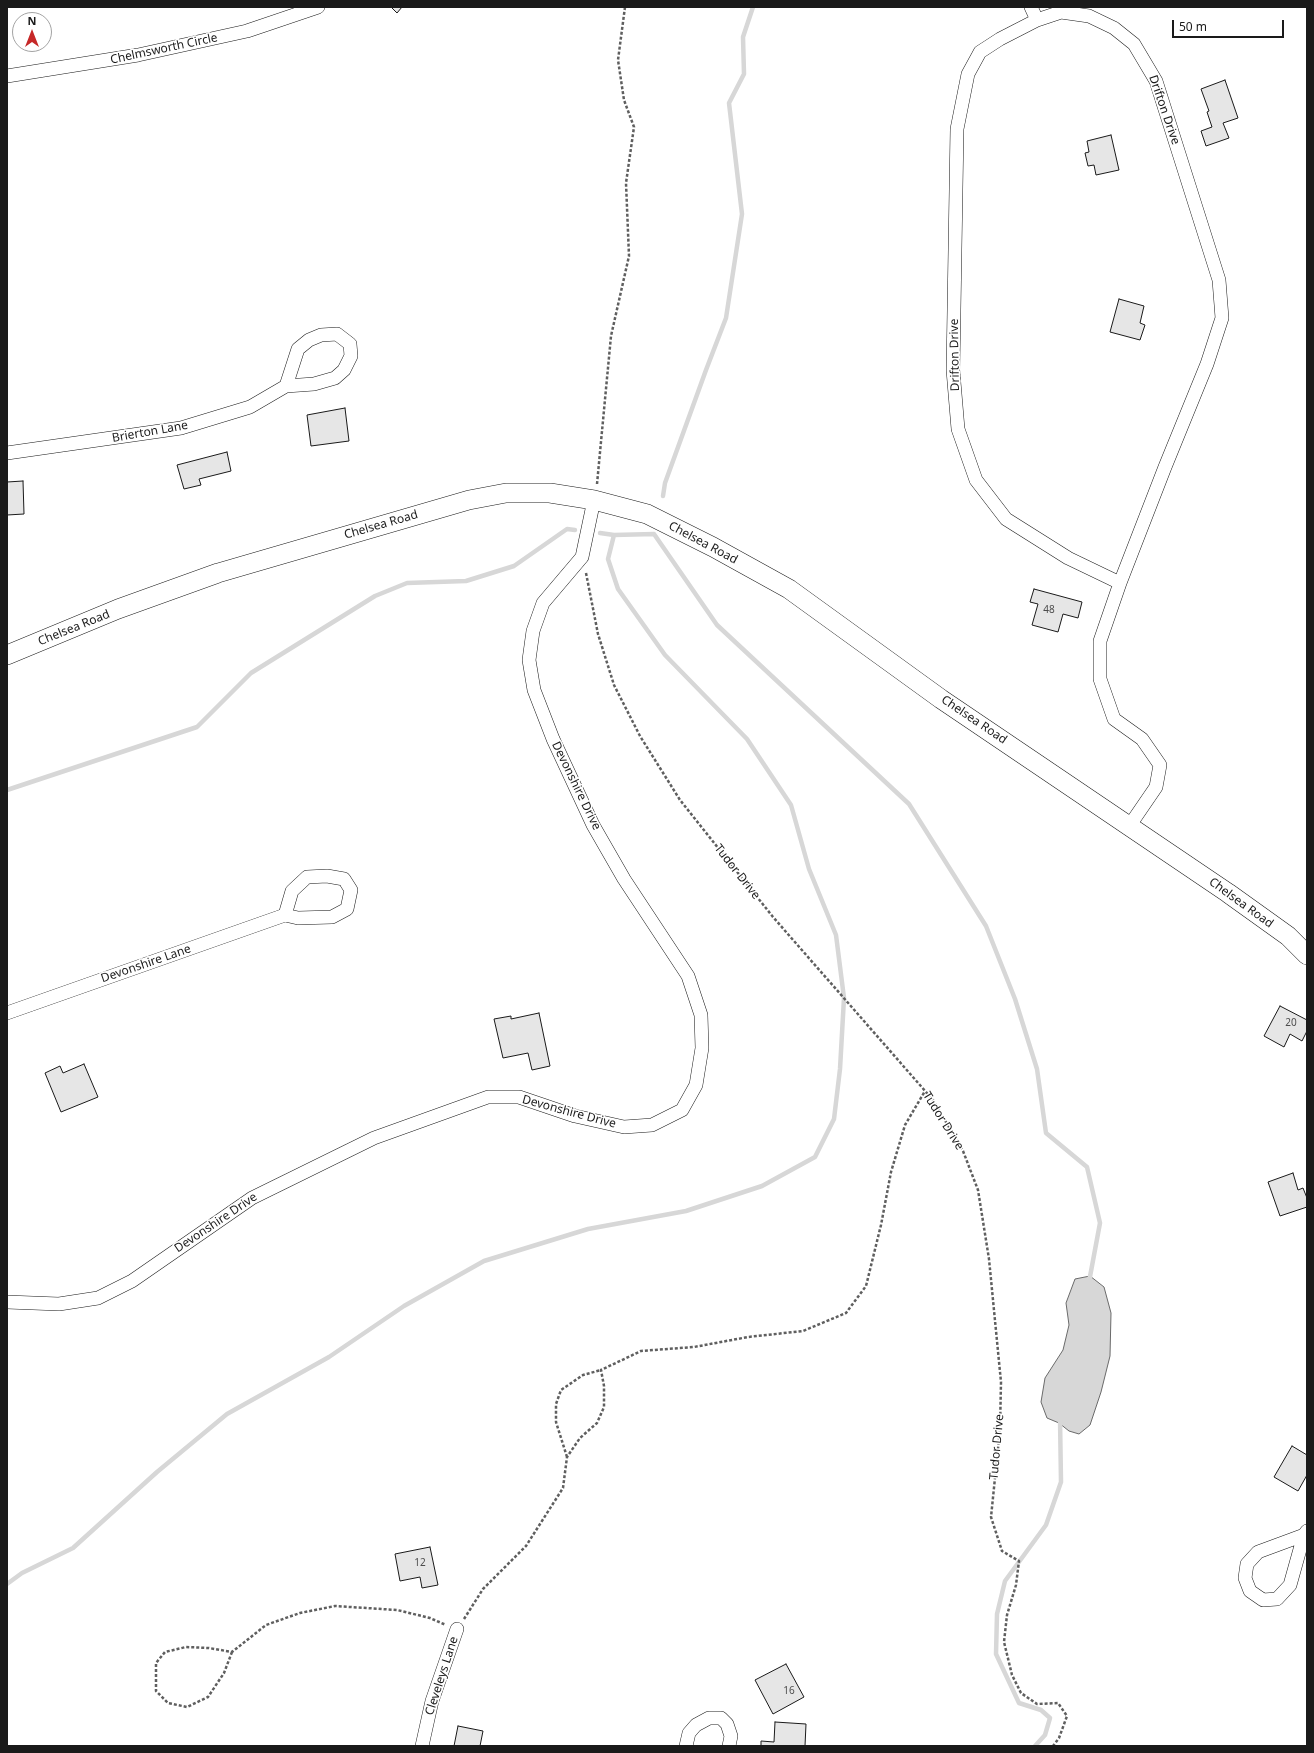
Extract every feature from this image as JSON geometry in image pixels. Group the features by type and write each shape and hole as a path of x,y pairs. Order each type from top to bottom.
{"street":[{"name":"Chelmsworth Circle","path":"7,76 154,52 247,31 318,7"},
{"path":"1031,7 1037,20"},
{"name":"Drifton Drive","path":"1120,584 1068,558 1006,519 976,480 958,429 953,370 957,129 968,74 980,52 1000,39 1037,20 1061,12 1089,16 1114,28 1134,44 1156,81 1219,280 1222,318 1207,364 1164,467 1100,641 1100,680 1114,719 1142,739 1160,765 1156,787 1130,825"},
{"name":"Brierton Lane","path":"7,453 181,428 250,407 286,386 314,384 335,378 344,370 351,356 350,344 336,334 321,335 309,340 298,349 286,386"},
{"name":"Chelsea Road","path":"7,655 118,609 218,573 469,500 506,493 550,493 594,500 647,514 713,546 789,589 941,699 1130,825 1288,936 1307,955"},
{"path":"582,557 594,500"},
{"name":"Devonshire Drive","path":"7,1302 58,1304 98,1298 132,1281 252,1198 374,1138 488,1098 519,1098 575,1116 624,1127 652,1125 682,1110 696,1085 702,1048 701,1015 688,976 624,879 593,825 553,739 534,690 529,660 532,631 543,603 582,557"},
{"name":"Devonshire Lane","path":"7,1013 285,915 298,918 332,917 347,909 351,890 344,879 328,876 307,877 292,891 285,915"},
{"path":"1306,1533 1290,1585 1277,1599 1263,1600 1250,1591 1245,1578 1247,1564 1258,1552 1306,1533"},
{"name":"Cleveleys Lane","path":"422,1746 432,1700 457,1629"},
{"path":"686,1746 689,1733 696,1725 709,1718 721,1718 727,1724 731,1736 729,1746"}],"path":[{"path":"594,500 601,450 611,336 629,256 626,183 634,126 624,100 618,60 625,7"},
{"name":"Tudor Drive","path":"582,557 598,634 614,685 640,736 680,800 773,917 933,1100 963,1151 978,1190 988,1259 1001,1382 1000,1429 991,1517 1002,1551 1019,1561 1016,1585 1007,1615 1004,1642 1012,1675 1021,1693 1037,1704 1058,1702 1067,1716 1059,1738 1053,1746"},
{"path":"232,1652 209,1648 186,1647 165,1652 156,1663 156,1691 168,1703 187,1708 208,1697 224,1674 232,1652 266,1625 300,1613 335,1606 398,1610 430,1618 457,1629 483,1589 526,1546 563,1488 567,1457 556,1422 556,1404 561,1390 583,1375 601,1370 641,1351 694,1347 748,1337 802,1331 846,1313 866,1286 881,1225 891,1172 905,1124 925,1091"},
{"path":"567,1457 580,1438 597,1423 604,1407 604,1386 601,1370"}],"shaded area":[{"path":"1090,1276 1104,1287 1111,1313 1110,1356 1101,1392 1090,1425 1079,1434 1069,1431 1059,1423 1047,1418 1041,1402 1045,1378 1063,1350 1069,1325 1066,1303 1075,1279"}],"building":[{"path":"391,7 402,7 397,13"},
{"path":"1225,80 1238,118 1223,123 1229,138 1206,146 1201,131 1212,127 1207,112 1209,111 1201,89"},
{"path":"1111,135 1119,170 1096,175 1094,165 1088,166 1085,153 1089,152 1087,141"},
{"path":"1119,299 1144,306 1140,323 1145,325 1140,340 1110,332"},
{"path":"345,408 349,441 311,446 307,415"},
{"path":"227,452 231,471 199,479 201,485 184,489 177,465"},
{"path":"23,481 24,514 7,515 7,482"},
{"path":"1034,589 1082,602 1078,618 1063,614 1058,632 1032,625 1038,604 1030,602"},
{"path":"1280,1006 1307,1020 1307,1031 1302,1041 1290,1034 1284,1047 1264,1036"},
{"path":"539,1013 550,1066 532,1070 528,1053 503,1058 494,1019 511,1016 511,1019"},
{"path":"84,1064 98,1097 61,1112 45,1073 60,1066 63,1073"},
{"path":"1293,1173 1298,1190 1303,1188 1307,1198 1307,1207 1280,1216 1268,1182"},
{"path":"1292,1446 1307,1455 1307,1475 1298,1491 1274,1477"},
{"path":"430,1547 438,1585 422,1588 420,1577 400,1581 395,1554"},
{"path":"786,1664 804,1697 773,1714 755,1680"},
{"path":"775,1722 806,1724 805,1746 761,1746 761,1741 774,1742"},
{"path":"458,1726 483,1731 480,1746 454,1746"}],"waterway":[{"path":"663,496 665,483 726,318 742,214 729,103 744,74 743,37 753,7"},
{"path":"7,790 197,727 251,673 375,596 407,583 466,581 514,566 567,529 575,530"},
{"path":"600,533 614,535"},
{"path":"7,1584 22,1573 73,1548 157,1472 227,1414 329,1357 404,1306 484,1261 588,1229 686,1211 762,1186 815,1157 834,1119 840,1069 844,998 836,935 809,869 791,805 747,739 665,655 618,589 608,559 614,535 654,534 717,625 909,804 986,926 1015,999 1037,1069 1046,1133 1087,1167 1100,1223 1089,1282"},
{"path":"1035,1746 1045,1735 1050,1718 1041,1710 1019,1703 996,1654 997,1614 1005,1581 1046,1525 1061,1482 1060,1418"}]}
